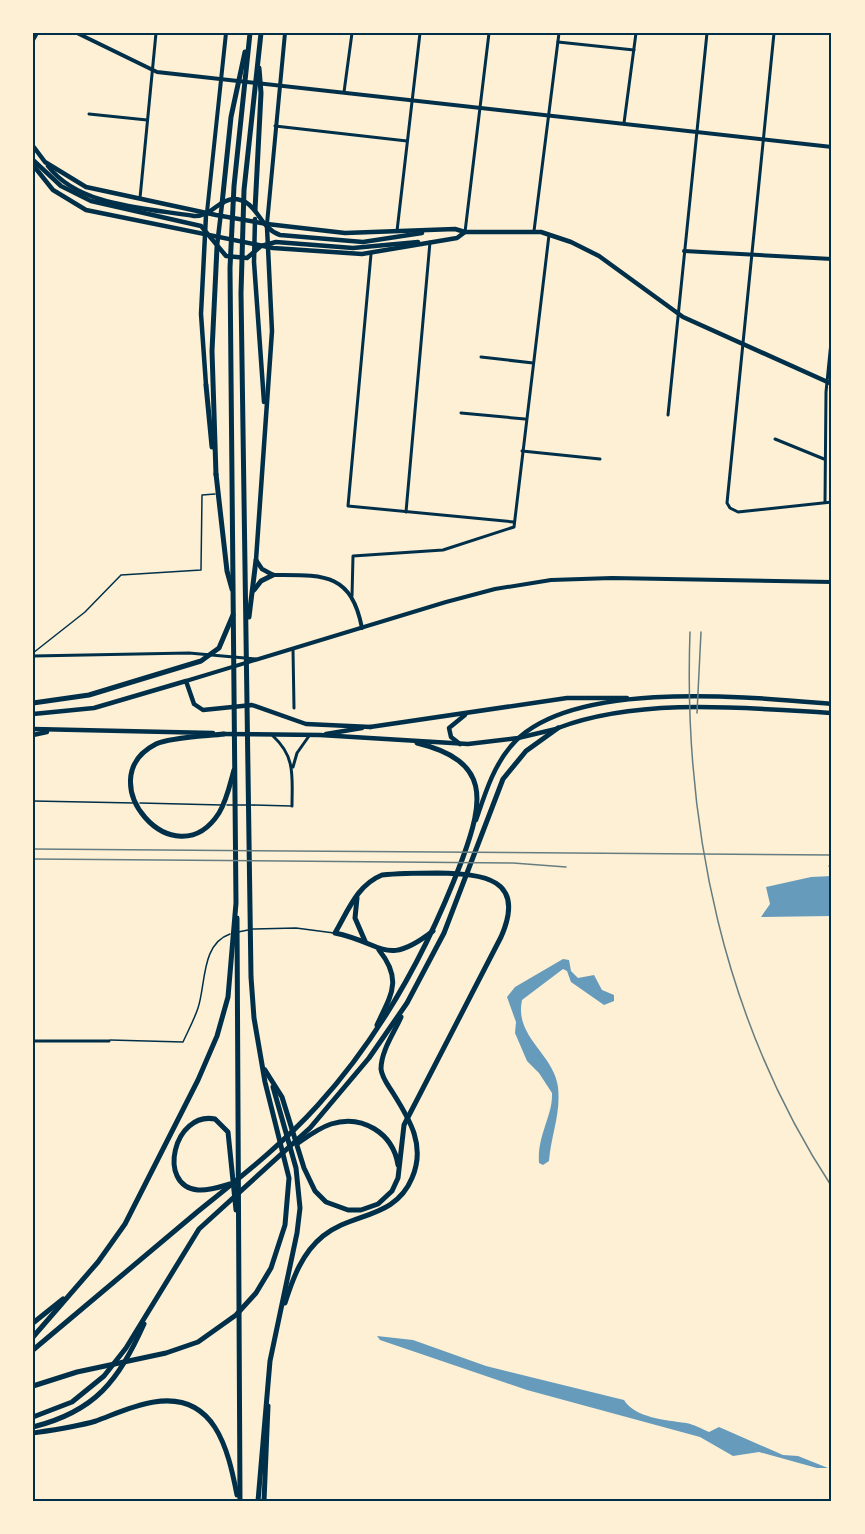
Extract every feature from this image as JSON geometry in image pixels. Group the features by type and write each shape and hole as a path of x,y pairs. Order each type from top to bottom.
{"highway":[{"path":"33,1386 77,1372 174,1351 198,1342 222,1328 250,1300 271,1268 283,1233 289,1192 287,1162 271,1103 254,1018 250,977 241,269 246,168 261,33"},
{"path":"222,204 235,89 250,35"},
{"path":"239,1501 239,977 236,903 235,598 230,268 234,186 250,35"},
{"path":"255,210 261,93 258,56"},
{"path":"216,475 212,345 217,247"},
{"path":"206,386 227,571 235,598"},
{"path":"247,634 256,560"},
{"path":"254,591 261,581 273,575"},
{"path":"33,703 90,695 206,659 219,648 235,611"},
{"path":"278,1321 297,1269 317,1242 336,1228 386,1209 408,1187 415,1171 418,1152 416,1136 408,1117 384,1079 381,1068 384,1054 407,1003 444,933 498,789 509,769 532,745 558,728"},
{"path":"224,734 164,741 143,754 136,765 132,783 135,805 150,824 175,835 199,831 215,818 223,806 236,762"},
{"path":"33,1350 232,1184 311,1113 372,1037 402,990 433,931 451,889 476,823 478,795 468,770 451,754 417,743"},
{"path":"265,1070 284,1104 310,1184 320,1197 340,1208 354,1211 373,1207 383,1201 392,1191 399,1170 403,1130 408,1117 504,930 510,908 507,896 501,888 485,876 464,873 382,875 372,879 359,891 338,934"},
{"path":"359,891 355,909 357,922 366,942"},
{"path":"33,1337 112,1243 147,1184 214,1045 226,1007 231,977 236,903"},
{"path":"338,934 353,932 357,922"},
{"path":"338,934 366,942 379,950 395,952 406,949 433,931"},
{"path":"372,1037 394,983 391,968 379,950"},
{"path":"33,1418 67,1405 96,1384 126,1348 203,1225 286,1151 355,1076 407,1003"},
{"path":"258,1501 268,1383 278,1321 297,1233 298,1185 271,1080"},
{"path":"232,1184 204,1190 188,1188 178,1177 174,1160 176,1148 182,1134 192,1123 203,1119 214,1119 224,1126 230,1136 238,1223"},
{"path":"286,1151 324,1127 338,1122 356,1122 375,1128 389,1140 397,1156 399,1170"},
{"path":"33,1323 69,1295"},
{"path":"33,1427 59,1420 81,1408 114,1380 137,1339 154,1301"},
{"path":"264,1501 268,1383"},
{"path":"33,1433 86,1424 154,1402 168,1401 187,1405 204,1414 223,1438 239,1501"}],"main road":[{"path":"33,40 37,33"},
{"path":"77,33 152,70 832,147"},
{"path":"206,386 201,324 204,234 224,79 226,33"},
{"path":"285,33 277,85 267,224 272,331 256,560 262,569 273,575 323,578 343,586 352,596 362,628"},
{"path":"33,146 61,180 98,198 194,216 209,214 228,200 249,202 261,222 271,231 308,238 363,242 430,231"},
{"path":"33,160 57,183 80,197 109,206 196,224 209,232 223,255 247,258 261,246 276,242 352,248 457,238 465,232"},
{"path":"45,162 86,187 267,224 345,233 455,229 465,232 534,231 549,234 598,256 679,315 829,383"},
{"path":"33,165 53,190 76,206 105,215 268,247 334,254 371,254 428,242"},
{"path":"217,247 222,204"},
{"path":"255,210 254,254 265,417"},
{"path":"684,251 832,259"},
{"path":"33,714 94,708 495,589 551,580 612,578 832,582"},
{"path":"186,681 194,704 202,710 252,705 306,724 370,727"},
{"path":"476,823 495,769 518,738 546,720 568,710 633,698"},
{"path":"320,735 567,699 712,698 832,704"},
{"path":"33,729 320,735 460,744 518,738 622,711 712,709 832,713"},
{"path":"460,744 451,738 449,728 467,714"},
{"path":"33,735 56,730"}],"street":[{"path":"140,198 156,33"},
{"path":"344,92 352,33"},
{"path":"397,231 420,33"},
{"path":"465,232 489,33"},
{"path":"534,231 559,33"},
{"path":"624,123 636,33"},
{"path":"668,415 707,33"},
{"path":"774,33 727,494 730,508 738,512 832,502"},
{"path":"558,42 634,50"},
{"path":"89,114 147,120"},
{"path":"275,126 407,141"},
{"path":"352,596 353,556 443,550 511,529 514,522 549,234"},
{"path":"406,512 428,242"},
{"path":"371,254 348,506 514,522"},
{"path":"825,502 824,459 832,332"},
{"path":"481,357 533,363"},
{"path":"460,413 525,419"},
{"path":"775,439 824,459"},
{"path":"522,451 600,459"},
{"path":"293,649 294,708"},
{"path":"33,654 189,653 256,659"},
{"path":"272,735 287,750 292,771 292,806"},
{"path":"292,771 297,753 310,735"},
{"path":"33,1041 109,1041"}],"lane":[{"path":"33,654 85,612 121,575 201,570 202,495 218,494"},
{"path":"33,801 292,806"},
{"path":"109,1041 183,1042 198,1009 208,958 215,944 224,937 259,927 296,928 338,934"}],"water":[{"path":"832,876 832,916 761,917 770,904 766,887 811,877"},
{"path":"563,959 569,960 571,971 578,978 594,975 602,990 614,995 614,1001 604,1005 571,982 567,971 563,969 522,1000 521,1013 524,1025 550,1065 558,1087 557,1115 549,1161 543,1165 539,1163 540,1143 550,1110 552,1093 539,1073 527,1061 515,1033 516,1022 507,997 515,987"},
{"path":"377,1336 413,1340 486,1366 624,1400 636,1411 652,1417 689,1424 709,1432 719,1427 783,1455 798,1456 828,1468 817,1468 759,1452 733,1456 700,1437 527,1390 380,1340"}],"railway":[{"path":"690,632 690,705 694,778 703,850 718,921 738,990 763,1058 795,1124 832,1187"},
{"path":"697,713 701,632"},
{"path":"33,849 832,855"},
{"path":"33,859 513,863 566,867"}]}
